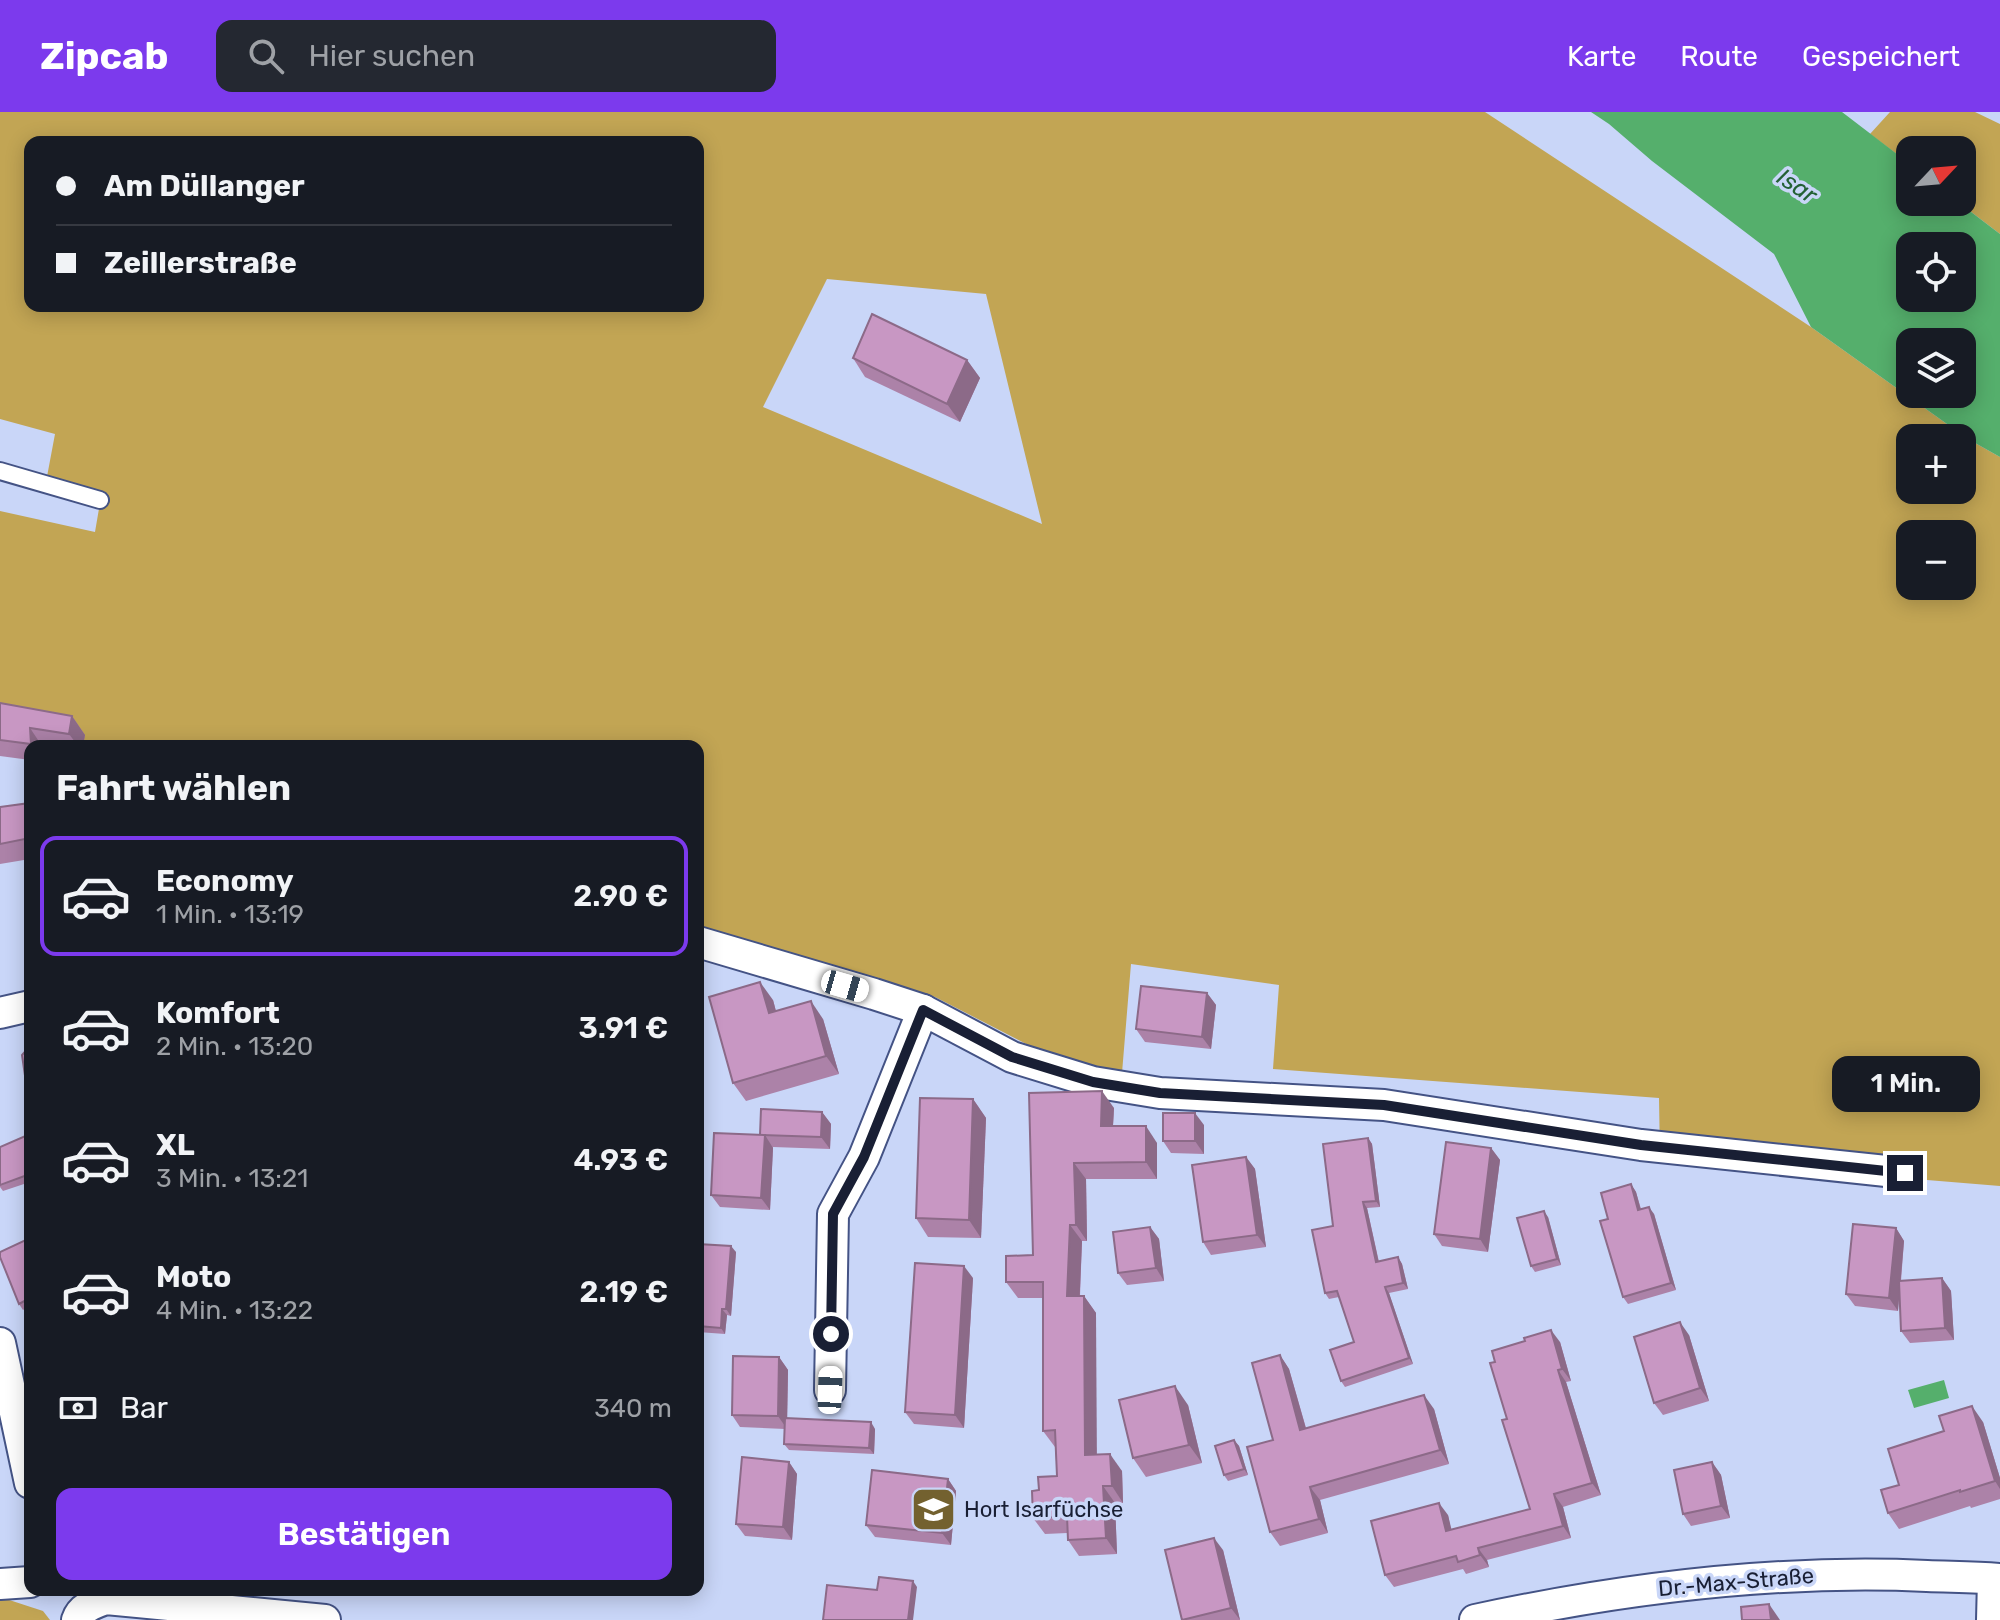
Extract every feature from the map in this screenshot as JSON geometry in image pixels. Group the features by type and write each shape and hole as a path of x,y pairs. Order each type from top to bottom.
{"street":[{"path":"704,944 923,1010 1012,1057 1093,1082 1160,1093 1384,1105 1641,1145 1905,1173"},
{"path":"0,1013 24,1007"},
{"path":"830,1390 833,1214 864,1157 923,1010"},
{"path":"0,1343 24,1455"},
{"name":"Dr.-Max-Straße","path":"1475,1620 1606,1595 1729,1579 1879,1573 1996,1579"},
{"path":"1992,1620 1996,1579"},
{"path":"0,1584 24,1582"},
{"path":"78,1605 106,1599 317,1609"}],"lane":[{"path":"0,471 100,500"}],"shaded area":[{"path":"0,112 1485,112 1811,327 1896,388 1896,408 1925,408 1947,424 1896,424 1896,504 1976,504 1976,444 2000,457 2000,1186 1660,1158 1659,1098 1273,1069 1279,985 1131,964 1122,1073 1042,1052 935,997 704,931 704,740 60,740 0,706 0,511 95,532 101,497 46,482 55,434 0,419","holes":["827,279 986,294 1042,524 763,407"]},
{"path":"1890,112 1975,112 2000,124 2000,234 1976,216 1976,136 1896,136 1896,154 1870,134"},
{"path":"0,1597 43,1611 50,1620 0,1620"}],"water":[{"name":"Isar","path":"1591,112 1842,112 1896,153 1896,216 1976,216 2000,234 2000,457 1976,444 1976,424 1947,424 1925,408 1976,408 1976,328 1896,328 1896,388 1811,327 1774,254"},
{"path":"1944,1380 1949,1398 1914,1408 1908,1390"}],"building":[{"path":"872,314 967,360 947,404 853,358"},
{"path":"0,703 72,716 69,734 30,728 31,740 24,740 24,743 0,740"},
{"path":"24,804 24,839 0,844 0,807"},
{"path":"760,982 769,1013 811,1001 826,1056 733,1083 709,997"},
{"path":"1141,986 1207,993 1202,1037 1136,1029"},
{"path":"1102,1091 1101,1126 1146,1126 1146,1162 1074,1163 1076,1225 1070,1225 1067,1296 1084,1296 1085,1455 1110,1454 1112,1486 1103,1486 1106,1538 1068,1540 1067,1516 1033,1518 1032,1491 1039,1490 1038,1477 1057,1476 1055,1430 1043,1431 1043,1282 1006,1282 1006,1256 1033,1255 1029,1093"},
{"path":"920,1098 973,1099 969,1220 916,1218"},
{"path":"761,1109 822,1112 821,1137 760,1135"},
{"path":"1163,1113 1195,1113 1195,1141 1163,1141"},
{"path":"714,1133 765,1135 761,1198 711,1195"},
{"path":"24,1137 24,1176 0,1185 0,1147"},
{"path":"1368,1138 1376,1201 1363,1202 1376,1262 1398,1257 1403,1283 1385,1287 1409,1358 1341,1381 1330,1350 1354,1342 1337,1291 1325,1293 1312,1230 1333,1226 1323,1144"},
{"path":"1446,1142 1491,1148 1480,1239 1434,1234"},
{"path":"1246,1157 1257,1235 1203,1242 1192,1165"},
{"path":"1631,1184 1638,1210 1649,1207 1671,1283 1623,1297 1600,1221 1608,1219 1601,1193"},
{"path":"1544,1211 1557,1259 1531,1266 1517,1218"},
{"path":"1853,1224 1896,1228 1889,1298 1846,1294"},
{"path":"1150,1227 1156,1268 1118,1273 1113,1232"},
{"path":"24,1241 24,1301 19,1304 0,1257 0,1252"},
{"path":"704,1244 731,1246 726,1309 722,1309 721,1328 704,1327"},
{"path":"915,1263 964,1266 955,1415 905,1412"},
{"path":"1942,1278 1945,1328 1901,1331 1899,1281"},
{"path":"1680,1322 1700,1388 1654,1403 1634,1337"},
{"path":"1551,1330 1562,1369 1558,1370 1592,1483 1554,1494 1563,1526 1478,1548 1480,1555 1458,1562 1456,1556 1385,1575 1371,1521 1439,1503 1446,1531 1530,1509 1502,1420 1507,1419 1490,1363 1495,1362 1492,1351"},
{"path":"1280,1355 1300,1430 1424,1395 1440,1450 1310,1487 1319,1519 1270,1532 1247,1447 1273,1440 1252,1363"},
{"path":"733,1356 779,1357 778,1416 732,1415"},
{"path":"1175,1386 1189,1445 1133,1458 1119,1400"},
{"path":"1972,1406 1995,1481 1888,1513 1881,1490 1899,1485 1888,1449 1944,1431 1939,1416"},
{"path":"785,1418 871,1422 869,1448 784,1444"},
{"path":"1234,1440 1244,1469 1224,1475 1215,1446"},
{"path":"742,1457 789,1462 783,1527 736,1524"},
{"path":"1712,1462 1721,1506 1683,1514 1674,1470"},
{"path":"872,1470 948,1479 942,1533 866,1525"},
{"path":"1214,1538 1231,1608 1182,1620 1165,1550"},
{"path":"879,1577 913,1581 908,1620 823,1620 827,1585 877,1590"},
{"path":"1769,1604 1771,1620 1742,1620 1741,1607"}],"place":[{"name":"Hort Isarfüchse","path":"933,1509"}],"route":[{"path":"831,1334 833,1214 864,1157 923,1010 1012,1057 1093,1082 1160,1093 1384,1105 1641,1145 1905,1173"}]}
